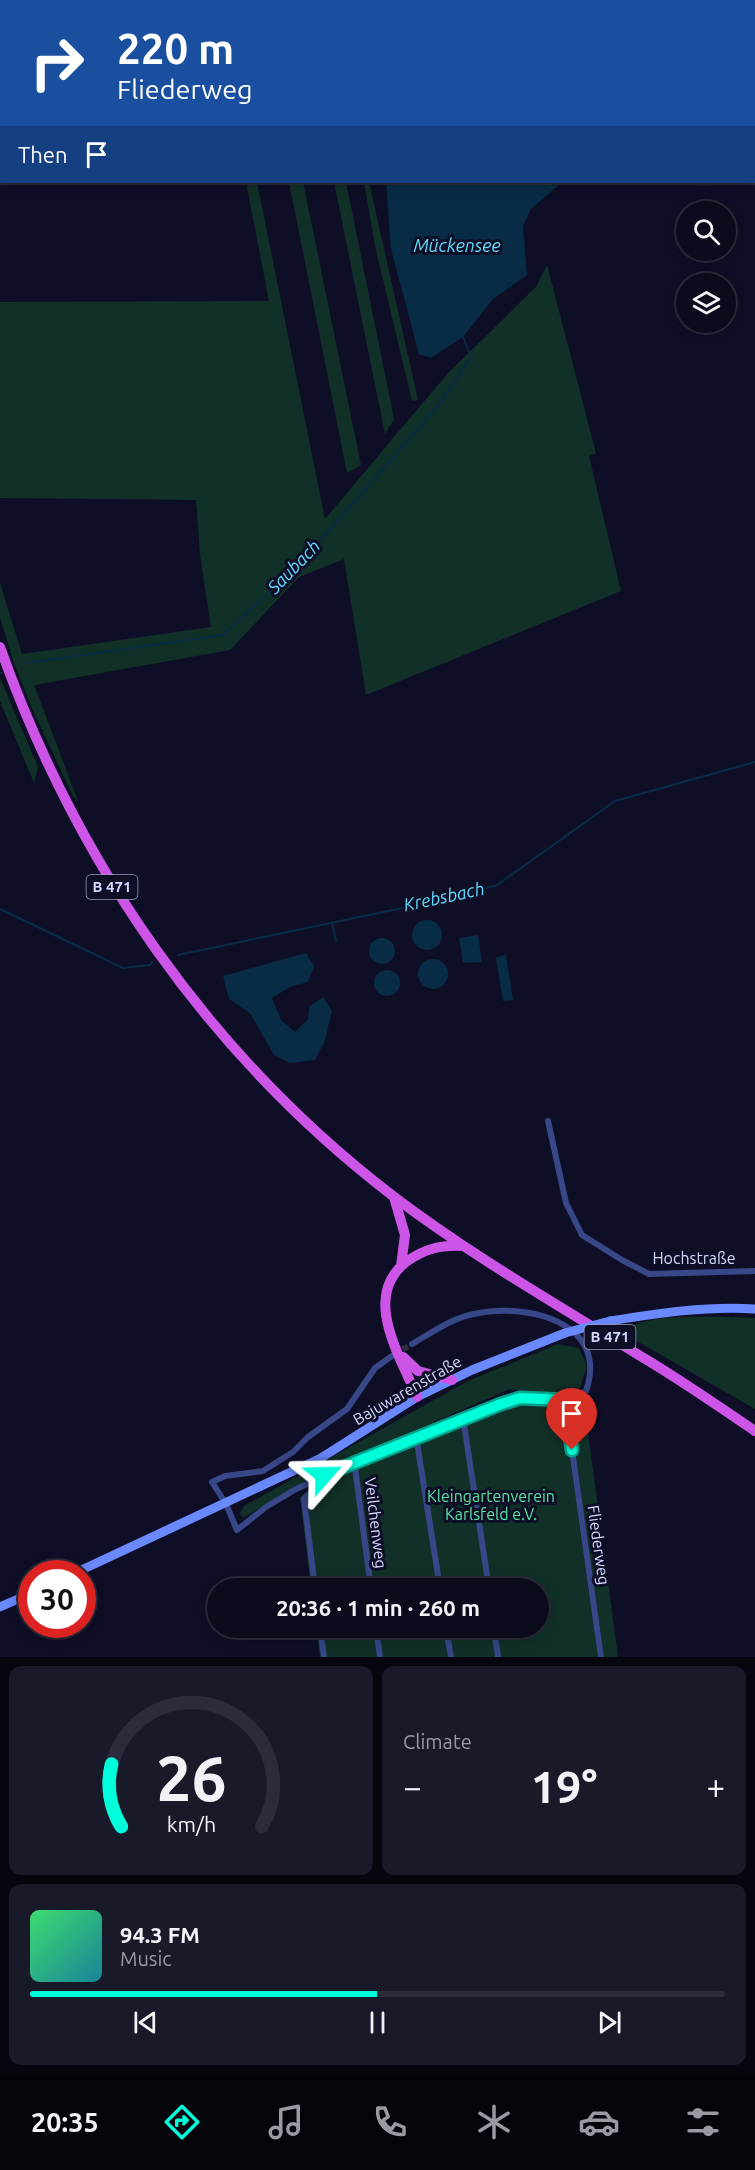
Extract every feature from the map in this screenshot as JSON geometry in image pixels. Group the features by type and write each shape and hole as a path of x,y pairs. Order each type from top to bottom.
{"highway":[{"name":"B 471","path":"0,647 23,711 60,793 112,887 160,957 213,1026 276,1094 322,1137 393,1196 462,1246 646,1359 755,1431"},
{"path":"393,1196 405,1235 401,1266"},
{"path":"417,1397 396,1355 388,1328 384,1303 391,1278 401,1266 435,1246 462,1246"},
{"path":"396,1355 418,1371 452,1380"}],"main road":[{"name":"Bajuwarenstraße","path":"96,1564 321,1458 417,1397 565,1333 610,1321 667,1311 755,1309"},
{"path":"0,1607 18,1599"}],"street":[{"name":"Hochstraße","path":"548,1121 566,1203 582,1235 650,1274 755,1271"},
{"path":"396,1355 371,1373 347,1409 308,1437 293,1452 263,1471 225,1476 212,1482 226,1504 237,1530 266,1507 354,1461 520,1398 565,1400 586,1391 592,1372 590,1354 578,1335 553,1319 517,1311 497,1310 472,1314 412,1344"},
{"name":"Fliederweg","path":"565,1400 601,1657"},
{"path":"463,1418 487,1578"},
{"path":"416,1436 438,1578"},
{"name":"Veilchenweg","path":"354,1461 370,1578"},
{"path":"314,1578 304,1498 318,1486 324,1475"},
{"path":"321,1638 324,1657"},
{"path":"377,1638 380,1657"},
{"path":"448,1638 451,1657"},
{"path":"495,1638 498,1657"}],"green space":[{"path":"246,183 257,183 325,519 448,373 536,287 547,265 596,453 589,456 621,591 366,695 344,559 299,577 230,650 34,685 78,801 73,796 30,704 12,657 0,617 0,583 22,654 211,627 200,555 196,500 0,498 0,302 269,301"},
{"path":"289,183 303,183 361,465 347,473"},
{"path":"334,183 346,183 394,419 385,434"},
{"path":"364,183 369,183 418,400 412,401 375,246"},
{"path":"0,678 38,767 34,783 0,701"},
{"path":"755,1318 755,1409 628,1336 626,1330 646,1321 660,1319"},
{"path":"558,1344 579,1348 587,1366 580,1388 564,1394 549,1395 510,1389 328,1468 243,1518 240,1513 244,1506 468,1381"},
{"path":"583,1395 618,1657 604,1657 568,1401"},
{"name":"Kleingartenverein Karlsfeld e.V.","path":"521,1400 561,1403 563,1408 598,1657 320,1657 317,1638 549,1638 549,1578 310,1578 300,1497 327,1475 419,1437 421,1442 499,1413 499,1407"}],"water":[{"name":"Mückensee","path":"386,183 561,183 531,209 523,226 527,275 493,299 463,337 431,358 419,354 391,249"},
{"path":"427,920 438,924 442,935 438,946 427,950 416,946 412,935 416,924"},
{"path":"478,935 482,962 463,963 459,938"},
{"path":"382,938 391,942 395,951 391,960 382,964 373,960 369,951 373,942"},
{"path":"306,953 314,966 308,982 290,987 272,998 281,1020 295,1032 308,1019 309,1007 323,997 332,1011 324,1043 315,1060 290,1063 274,1055 250,1013 229,999 223,976"},
{"path":"506,955 513,1000 503,1001 496,957"},
{"path":"433,959 444,963 448,974 444,985 433,989 422,985 418,974 422,963"},
{"path":"387,970 396,974 400,983 396,992 387,996 378,992 374,983 378,974"}],"waterway":[{"name":"Saubach","path":"27,663 223,635 296,568 438,406 471,357 463,337"},
{"name":"Krebsbach","path":"178,955 455,897 497,885 615,801 755,762"},
{"name":"Krebsbach","path":"0,909 123,968 150,965 152,962"},
{"path":"332,923 336,941"}],"tunnel":[{"path":"395,1354 412,1344"}],"route":[{"path":"324,1475 416,1436 520,1398 565,1400 572,1450"}]}
